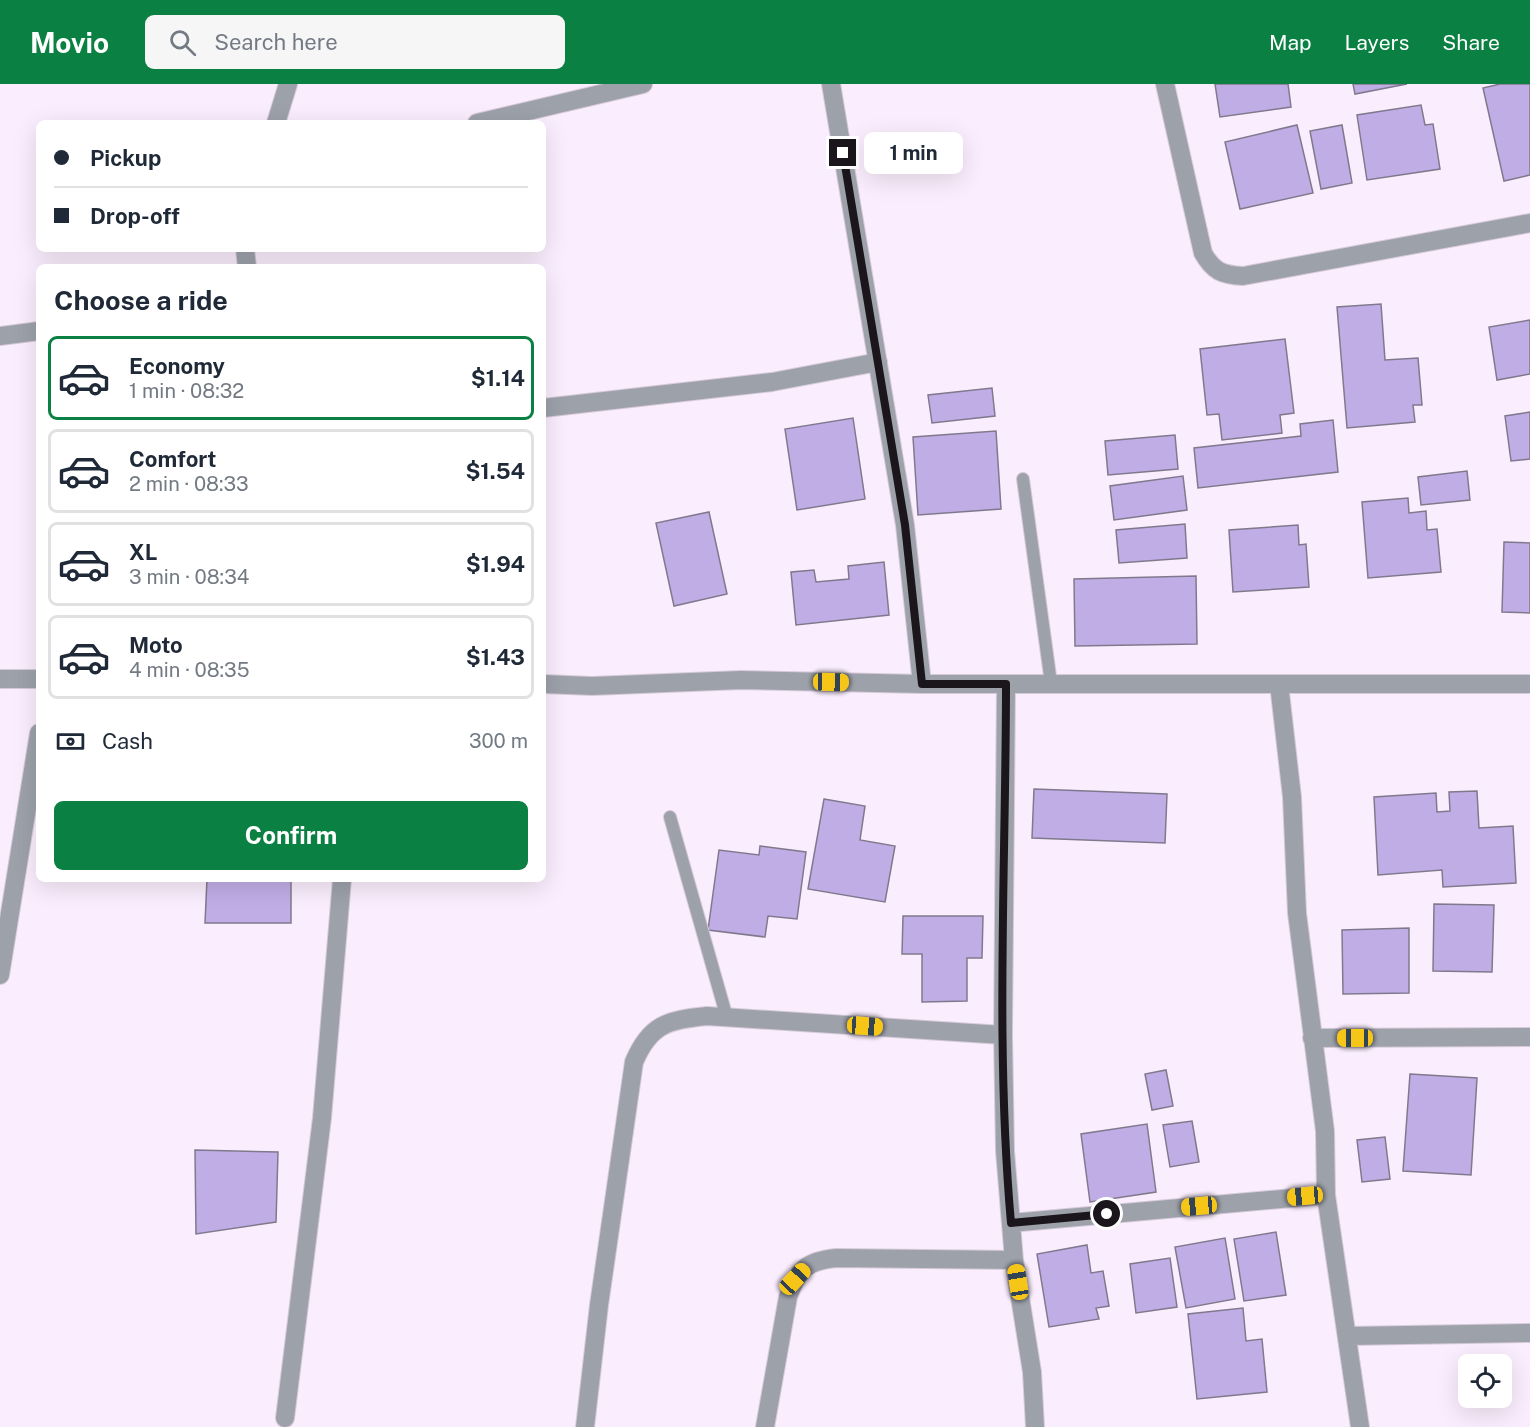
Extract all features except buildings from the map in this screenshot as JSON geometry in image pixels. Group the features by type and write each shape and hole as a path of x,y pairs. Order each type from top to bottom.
{"street":[{"path":"277,120 288,84"},
{"path":"490,120 643,84"},
{"path":"831,84 905,525 922,684"},
{"path":"1164,84 1203,253 1211,268 1225,275 1243,276 1530,223"},
{"path":"0,336 36,331"},
{"path":"546,408 772,381 878,362"},
{"path":"0,679 36,679"},
{"path":"546,684 592,686 741,680 922,684 1530,684"},
{"path":"1006,684 1003,1035 1005,1151 1014,1260 1032,1372 1035,1427"},
{"path":"1279,684 1292,797 1297,913 1325,1131 1326,1194 1360,1427"},
{"path":"0,975 36,752"},
{"path":"285,1418 322,1118 342,882"},
{"path":"585,1427 599,1305 634,1062 641,1044 652,1031 666,1024 707,1016 1003,1035"},
{"path":"1312,1038 1530,1037"},
{"path":"1011,1223 1326,1194"},
{"path":"765,1427 788,1297 795,1279 806,1267 817,1260 836,1258 1014,1260"},
{"path":"1348,1336 1530,1333"}],"lane":[{"path":"1023,479 1051,683"},
{"path":"670,818 727,1017"}],"route":[{"path":"843,153 905,525 922,684 1006,684 1003,1035 1005,1151 1011,1223 1107,1214"}]}
